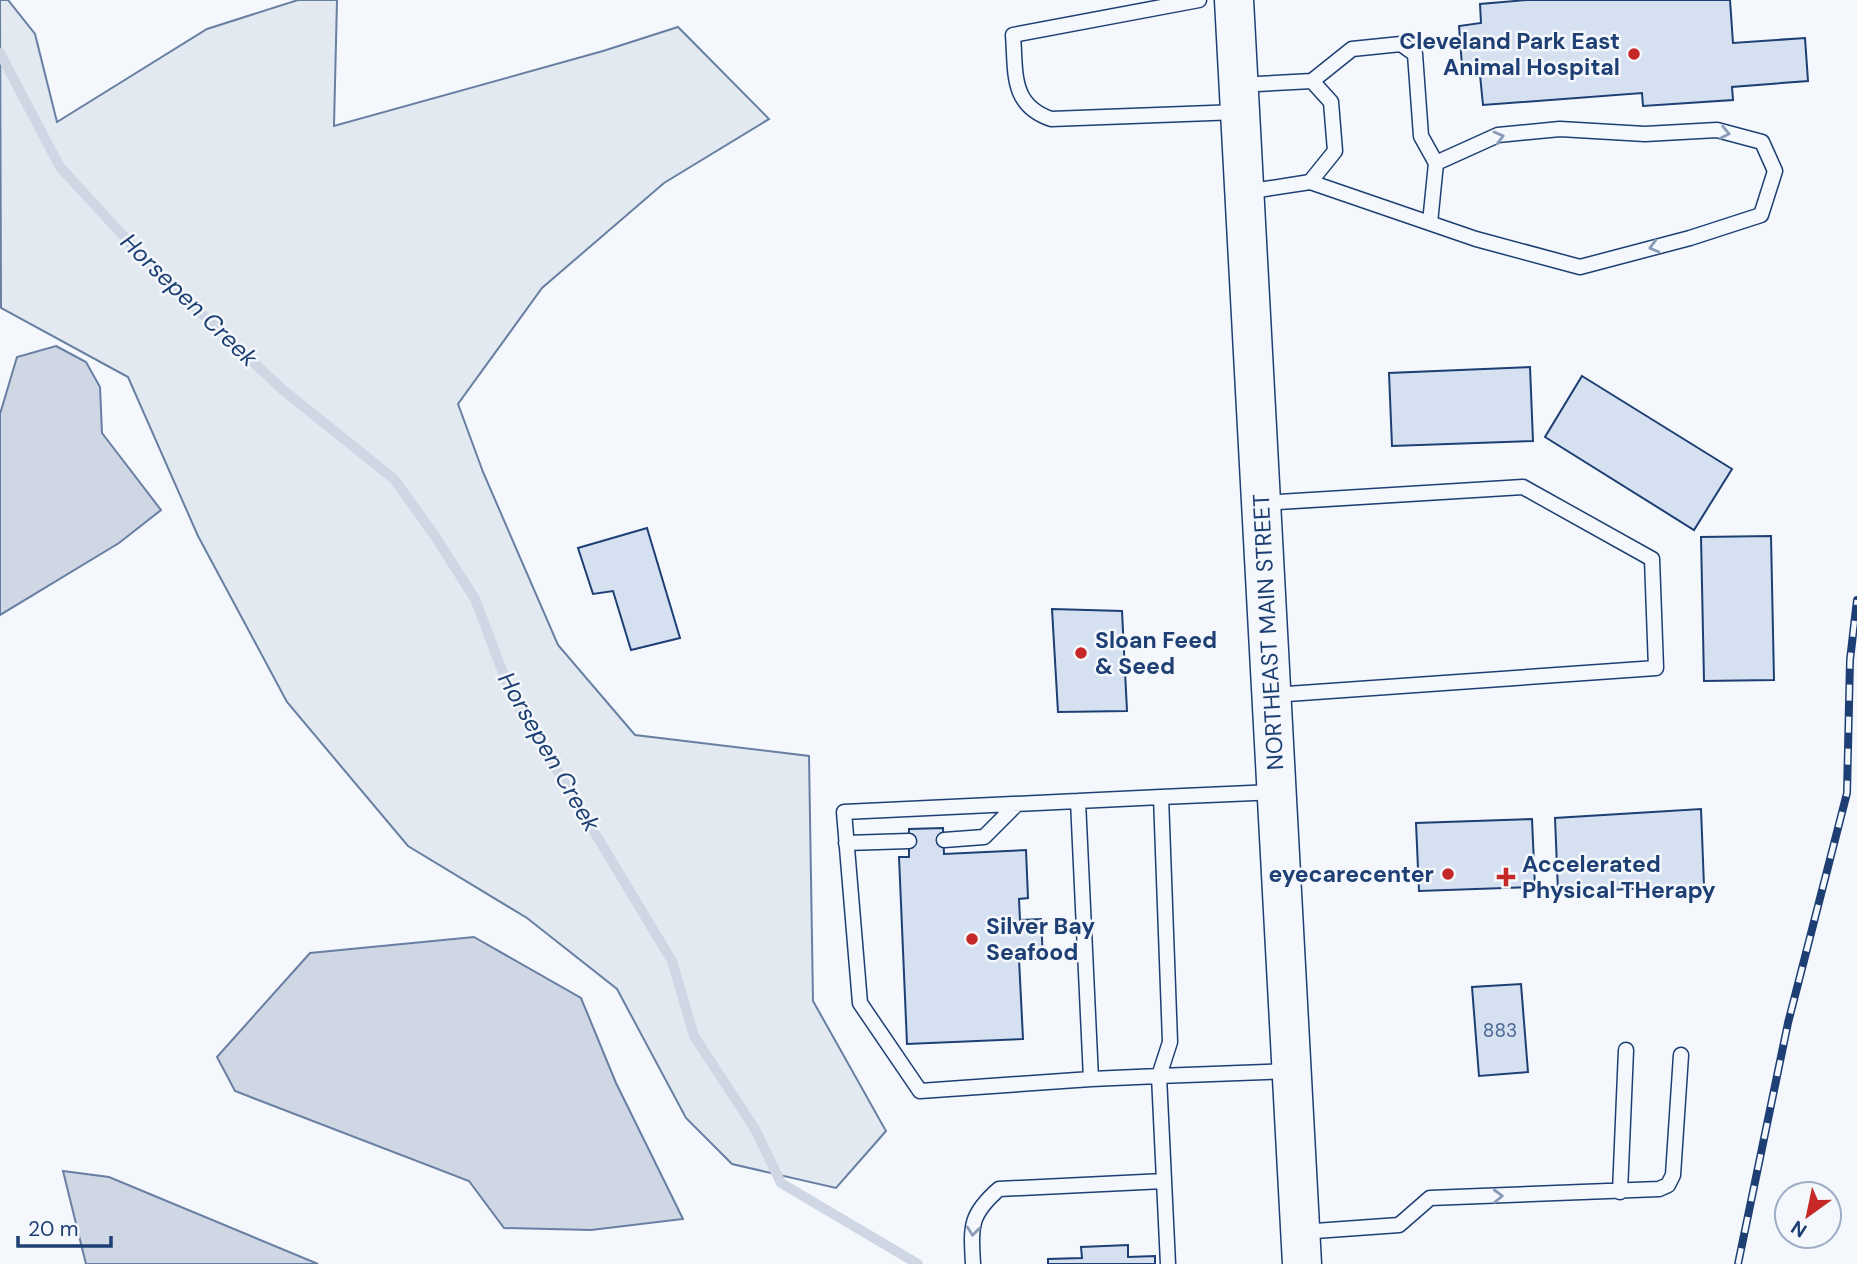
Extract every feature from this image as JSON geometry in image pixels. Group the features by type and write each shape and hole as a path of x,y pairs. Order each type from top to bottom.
{"main road":[{"name":"NORTHEAST MAIN STREET","path":"1234,0 1301,1248"}],"lane":[{"path":"1199,0 1013,35 1016,82 1023,100 1036,114 1051,119 1239,98 1312,81 1352,49 1401,44 1415,54 1420,136 1436,163 1430,223"},
{"path":"1310,182 1335,151 1331,102 1312,81"},
{"path":"1244,192 1310,182 1476,239 1580,267 1690,238 1761,215 1775,171 1762,142 1717,130 1645,134 1560,129 1498,135 1436,163"},
{"path":"1261,503 1523,487 1652,559 1656,668 1272,695"},
{"path":"1277,792 844,812 860,1003 919,1091 1091,1079 1292,1071"},
{"path":"1160,797 1170,1042 1159,1076 1168,1264"},
{"path":"1078,801 1091,1079"},
{"path":"943,840 984,837 1017,804"},
{"path":"846,843 909,841"},
{"path":"1620,1192 1626,1050"},
{"path":"1301,1248 1399,1225 1430,1198 1620,1192 1659,1189 1668,1185 1674,1175 1681,1055"},
{"path":"972,1264 973,1220 986,1201 999,1189 1164,1181"}],"shaded area":[{"path":"0,0 8,0 35,34 57,122 207,29 298,0 337,0 334,126 603,51 678,27 769,119 664,183 542,288 458,404 483,472 558,645 635,735 809,756 813,1001 886,1131 836,1188 732,1164 686,1118 617,989 527,918 408,846 287,702 198,536 128,377 1,308"},
{"path":"56,346 86,362 100,387 102,433 161,510 119,543 0,615 0,414 17,357"},
{"path":"474,937 581,998 616,1083 683,1219 591,1230 504,1228 469,1181 235,1091 217,1057 310,953"},
{"path":"63,1171 109,1177 318,1264 86,1264"}],"building":[{"name":"Cleveland Park East Animal Hospital","path":"1527,0 1730,0 1733,43 1805,38 1808,81 1732,87 1733,100 1643,106 1642,93 1483,105 1479,65 1462,66 1459,26 1481,23 1480,4"},
{"path":"1530,367 1533,441 1392,446 1389,373"},
{"path":"1582,376 1732,469 1694,530 1545,437"},
{"path":"647,528 680,638 631,650 613,591 593,594 578,548"},
{"path":"1771,536 1774,680 1704,681 1701,537"},
{"path":"1052,609 1122,611 1127,711 1058,712"},
{"path":"1701,809 1704,886 1558,892 1555,818"},
{"path":"1532,819 1535,887 1419,891 1416,823"},
{"name":"Silver Bay Seafood","path":"943,828 944,854 1026,850 1028,898 1019,899 1020,920 1041,919 1043,959 1019,959 1023,1039 907,1044 899,857 909,857 909,829"},
{"path":"1521,984 1528,1072 1479,1076 1472,987"},
{"path":"1128,1245 1128,1257 1155,1256 1155,1264 1048,1264 1048,1259 1082,1258 1081,1247"}],"waterway":[{"name":"Horsepen Creek","path":"0,53 60,167 153,268 283,390 394,479 435,536 475,599 511,694 672,961 694,1036 755,1129 781,1183 918,1264"}],"railway":[{"path":"1738,1264 1788,1023 1847,793 1850,660 1857,600"}],"place":[{"name":"Cleveland Park East Animal Hospital","path":"1634,54"},
{"name":"Sloan Feed & Seed","path":"1081,653"},
{"name":"eyecarecenter","path":"1448,874"},
{"name":"Accelerated Physical THerapy","path":"1506,877"},
{"name":"Silver Bay Seafood","path":"972,939"}]}
